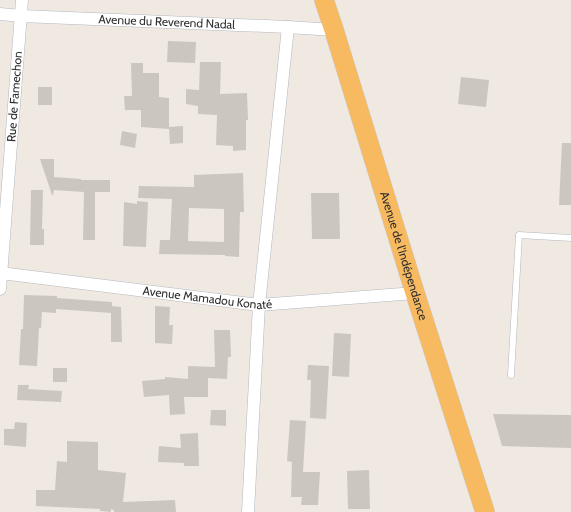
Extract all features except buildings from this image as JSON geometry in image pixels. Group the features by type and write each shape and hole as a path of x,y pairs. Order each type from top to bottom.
{"highway":[{"name":"Avenue de l'Indépendance","path":"324,0 485,512"}],"street":[{"name":"Rue de Famechon","path":"0,289 22,0"},
{"name":"Avenue du Reverend Nadal","path":"0,14 334,30"},
{"path":"248,512 259,305 288,27"},
{"name":"Avenue Mamadou Konaté","path":"1,273 259,305 415,293"}],"lane":[{"path":"511,374 519,236 571,238"}]}
